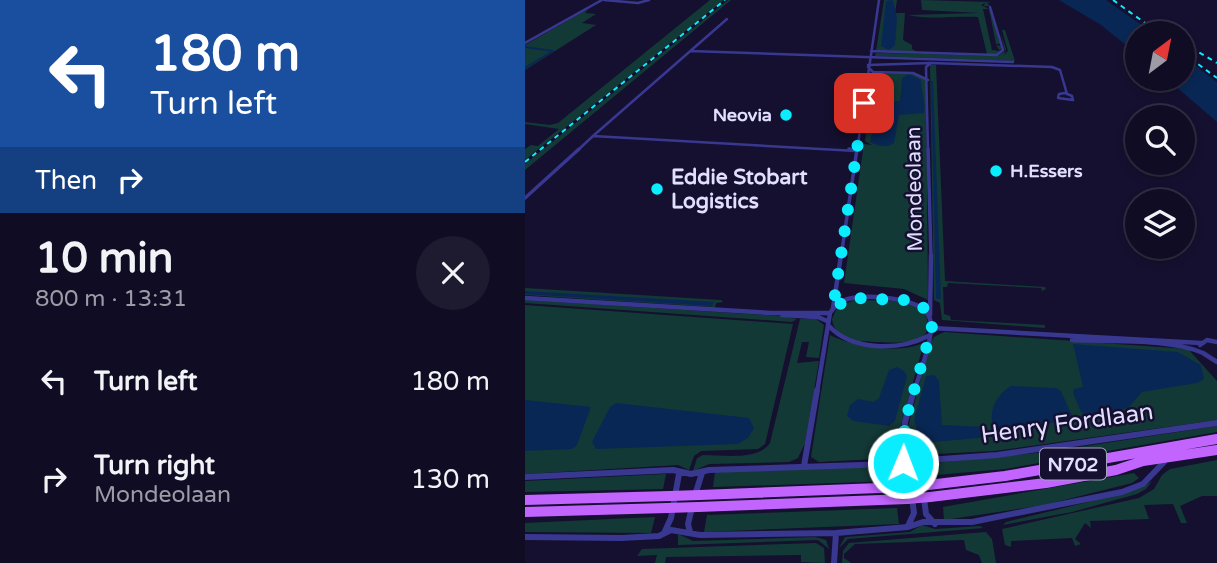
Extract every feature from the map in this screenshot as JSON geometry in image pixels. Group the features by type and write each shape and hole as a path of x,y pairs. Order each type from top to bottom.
{"main road":[{"name":"Henry Fordlaan","path":"525,500 928,485 1005,477 1217,439"},
{"name":"N702","path":"525,512 930,497 1046,483 1116,470 1143,461 1217,450"}],"street":[{"path":"525,43 603,0 641,3 649,0"},
{"path":"804,466 857,151 867,66 879,0"},
{"path":"870,55 890,52 1000,54 1003,48 988,5"},
{"path":"525,198 727,19"},
{"path":"690,51 870,55 1013,62"},
{"path":"870,55 893,64"},
{"path":"867,66 931,63 1044,67 1056,69 1062,75 1067,94"},
{"name":"Mondeolaan","path":"931,63 926,67 929,81 931,331"},
{"path":"867,66 870,71 919,74 929,81"},
{"path":"867,83 872,75 882,72"},
{"path":"1052,97 1073,100 1067,94 1059,94 1058,97"},
{"path":"593,136 845,148 857,151"},
{"path":"845,148 858,143"},
{"path":"525,298 818,317 828,323 838,337 855,343 908,345 918,342 931,331 1217,342"},
{"path":"771,313 831,310 851,298 905,300 921,305 930,316"},
{"path":"908,527 914,513 908,470 903,463 905,422 931,331"},
{"path":"1051,337 1060,340 1187,347 1217,362"},
{"path":"1201,343 1203,353"},
{"name":"Henry Fordlaan","path":"525,477 673,470 679,474 709,470 923,463 928,460 1062,446 1217,423"},
{"path":"664,531 722,535 836,533 908,527 923,522 936,524 1001,518 1122,492 1143,484 1161,463 1174,457"},
{"path":"923,463 921,471 926,513 936,524"},
{"path":"690,533 688,524 702,473"},
{"path":"525,537 659,536 671,518 679,474"},
{"path":"834,563 836,533"}],"green space":[{"path":"710,0 724,0 525,160 525,149 531,145 538,146 559,129 525,122 550,125 558,123"},
{"path":"731,0 525,170 525,164"},
{"path":"884,0 897,0 895,13 905,13 903,40 917,52 987,54 978,17 933,18 908,15 979,13 922,10 921,0 991,2 987,3 990,6 984,6 985,3 981,5 989,9 983,9 992,50 999,51 997,54 988,55 876,51"},
{"path":"588,9 585,13 596,14 582,23 596,25 525,70 525,45"},
{"path":"989,9 991,10 1000,44 996,44"},
{"path":"1002,30 1005,30 1015,61 875,56 876,53 886,53 998,56 1005,51 1000,32 1006,49 1004,55 1008,51"},
{"path":"930,65 936,65 945,281 1045,287 1046,289 1042,291 1041,288 948,283 947,287 943,287 944,314 950,316 951,320 1045,325 1045,328 942,320 940,303 934,300"},
{"path":"914,74 926,80 928,300 904,289 844,283 864,144 872,145 865,141 874,75"},
{"path":"525,288 723,302 716,303 715,307 525,295"},
{"path":"525,300 797,319 792,322 525,303"},
{"path":"854,300 906,301 923,310 928,322 927,330 923,336 906,342 848,339 837,331 832,319 837,308"},
{"path":"525,305 793,324 765,444 758,449 701,451 694,456 689,470 678,465 525,474"},
{"path":"815,318 824,325 819,358 806,357 809,342 802,342 797,363 819,361 805,443 798,458 789,462 709,464 693,471 697,458 703,455 749,455 764,449 770,443 800,319"},
{"path":"944,332 1188,349 1217,381 1217,420 994,451 915,455 906,442 908,427 930,344 934,337"},
{"path":"830,335 874,347 923,346 900,429 898,453 895,458 819,462 811,457"},
{"path":"1217,426 1217,432 1005,469 936,475 934,463 1047,452"},
{"path":"1217,460 1217,496 1202,496 1180,506 1187,523 1181,523 1173,504 1144,505 1149,519 1090,521 1091,528 1085,523 1075,539 1081,544 1075,546 1072,538 1011,541 1011,547 1005,545 1002,529 1139,498 1154,489 1162,475 1170,469"},
{"path":"892,466 894,481 713,487 715,472"},
{"path":"1134,473 1139,478 1132,483 1044,505 944,520 943,507"},
{"path":"666,474 663,489 525,492 525,481"},
{"path":"1152,481 1146,489 1137,494 1072,512 1003,525 1006,522 1125,493"},
{"path":"897,508 899,524 704,532 707,515"},
{"path":"655,517 651,533 525,532 525,523"},
{"path":"922,525 935,529 983,528 848,539 839,548 845,537 910,532"},
{"path":"986,532 992,539 996,563 982,563 979,555 966,550 964,540 855,544 844,554 844,558 851,563 842,563 843,551 849,543"},
{"path":"678,534 693,541 815,537 826,540 829,549 818,540 678,545"},
{"path":"816,543 824,548 825,563 801,562 801,555 666,557 665,563 655,563 657,555 637,556 642,549"}],"water":[{"path":"893,0 897,18 895,45 889,50 881,46 886,1"},
{"path":"1059,0 1106,0 1136,21 1125,21 1125,44 1101,25"},
{"path":"1195,65 1217,82 1217,122 1181,91 1195,91"},
{"path":"909,74 921,80 924,113 899,115 892,145 882,146 870,142 874,128 872,107 882,101 900,101 902,78"},
{"path":"933,81 941,299 936,299"},
{"path":"525,291 714,302 712,306 525,294"},
{"path":"1073,344 1178,352 1201,365 1204,379 1197,383 1142,392 1128,408 1088,416 1081,412 1073,393 1074,389 1083,387"},
{"path":"897,367 907,376 895,421 889,426 853,421 847,416 850,405 858,399 874,402 879,398 889,370"},
{"path":"934,375 939,381 942,425 987,427 990,437 933,442 918,433 914,420 926,376"},
{"path":"1011,386 1056,388 1061,391 1073,418 1000,434 992,421 993,408 1000,395"},
{"path":"525,400 591,407 577,445 572,449 525,451"},
{"path":"616,403 749,418 754,428 748,438 738,444 596,449 592,442 610,407"}],"waterway":[{"path":"525,47 553,51 525,68"}],"railway":[{"path":"525,162 725,0"},
{"path":"1113,0 1142,21"},
{"path":"1195,50 1217,63"},
{"path":"1195,62 1217,78"}],"place":[{"name":"Neovia","path":"786,115"},
{"name":"H.Essers","path":"996,171"},
{"name":"Eddie Stobart Logistics","path":"657,189"}],"route":[{"path":"864,103 833,308 851,298 905,300 921,305 930,316 932,328 902,438 903,463"}]}
